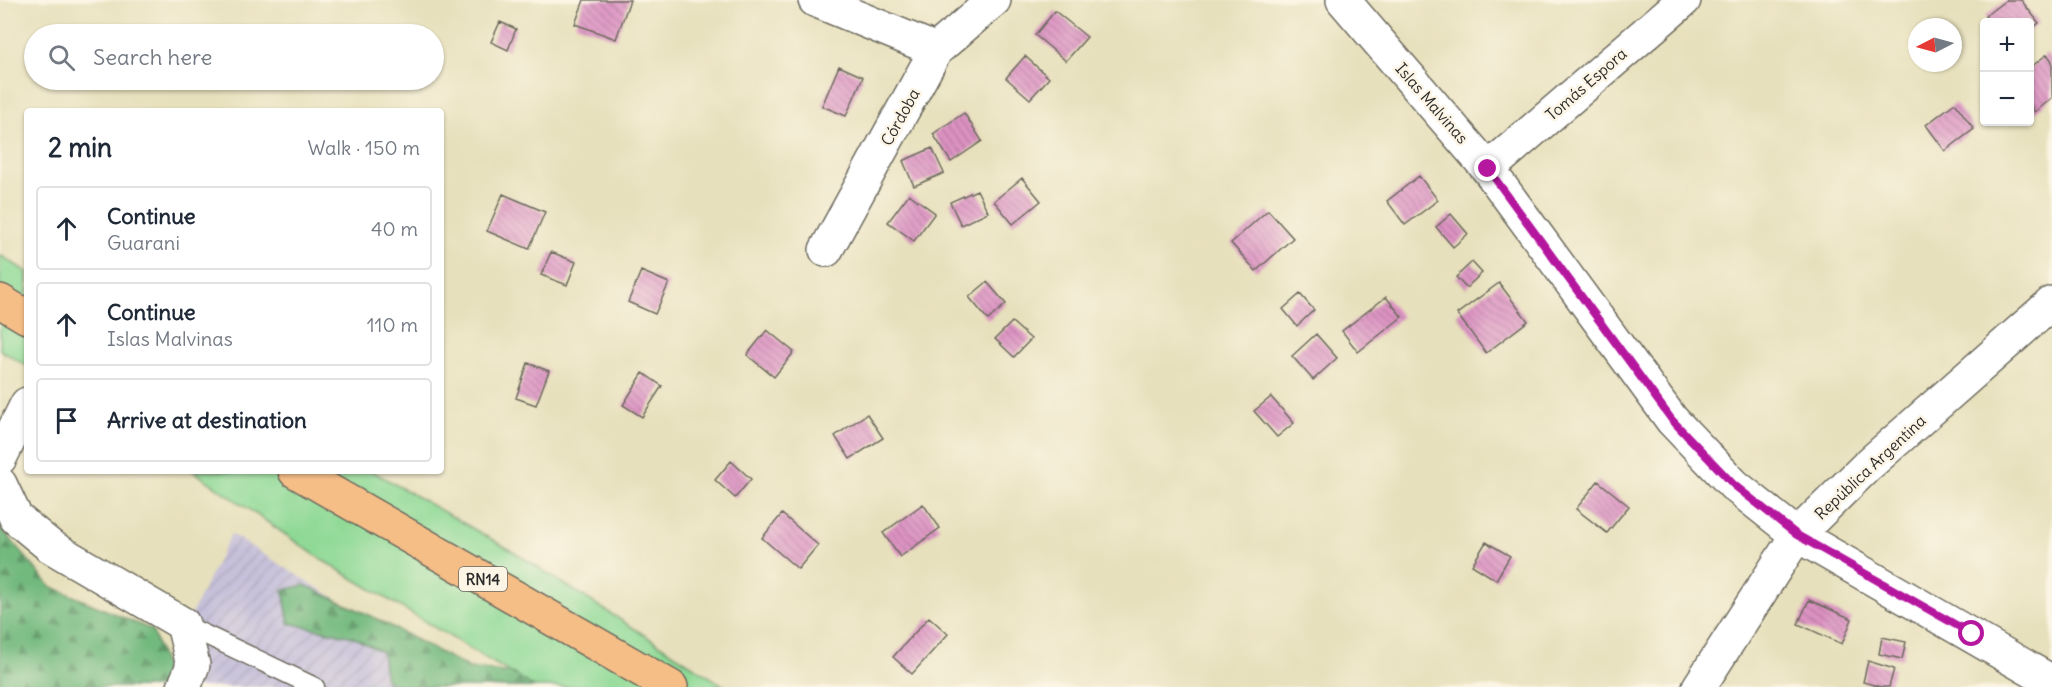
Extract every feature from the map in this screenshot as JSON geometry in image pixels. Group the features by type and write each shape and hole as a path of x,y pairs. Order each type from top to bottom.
{"highway":[{"path":"0,301 24,315"},
{"name":"RN14","path":"300,474 671,687"}],"street":[{"path":"815,0 936,50"},
{"name":"Córdoba","path":"826,250 936,50 994,0"},
{"name":"Islas Malvinas","path":"1343,0 1488,169 1672,420 1734,485 1797,535 2052,682"},
{"name":"Tomás Espora","path":"1488,169 1684,0"},
{"name":"República Argentina","path":"1699,687 1797,535 1867,466 2052,303"},
{"path":"0,458 24,410"},
{"path":"0,484 16,518 50,546 183,624 193,665 184,687"}],"lane":[{"path":"183,624 315,687"}],"shaded area":[{"path":"231,534 479,687 155,687"}],"green space":[{"path":"0,255 24,270 24,364 0,350"},
{"path":"197,474 377,474 514,552 726,687 534,687 324,561"},
{"path":"0,527 50,586 152,630 168,674 160,687 0,687"},
{"path":"305,585 375,618 469,668 512,673 534,687 411,687 386,682 382,652 353,637 289,623 283,590"}],"building":[{"path":"584,0 630,0 616,39 575,24"},
{"path":"2006,0 2021,0 2039,23 2034,27 2034,18 1987,18 1985,16"},
{"path":"1055,11 1087,37 1066,61 1035,35"},
{"path":"500,22 516,29 508,50 491,42"},
{"path":"2047,54 2052,61 2052,98 2035,112 2034,111 2034,65"},
{"path":"1025,56 1049,78 1030,99 1006,78"},
{"path":"839,66 863,77 846,116 822,106"},
{"path":"1955,103 1974,129 1945,151 1926,125"},
{"path":"964,113 982,141 951,162 933,134"},
{"path":"932,148 944,173 914,186 903,161"},
{"path":"1419,176 1438,200 1405,225 1387,201"},
{"path":"1022,178 1041,201 1013,224 994,201"},
{"path":"977,190 988,212 961,225 950,202"},
{"path":"503,194 545,212 529,249 487,231"},
{"path":"909,194 935,213 914,241 888,222"},
{"path":"1268,210 1293,238 1256,271 1231,243"},
{"path":"1451,214 1468,234 1453,247 1436,227"},
{"path":"551,252 576,262 567,285 541,275"},
{"path":"1472,262 1482,273 1466,288 1456,277"},
{"path":"641,271 669,283 655,314 628,302"},
{"path":"987,282 1006,304 988,320 969,297"},
{"path":"1499,283 1528,321 1486,353 1457,314"},
{"path":"1300,294 1314,310 1297,326 1283,309"},
{"path":"1386,297 1402,317 1358,352 1342,331"},
{"path":"1012,322 1031,339 1014,357 995,339"},
{"path":"767,330 794,352 774,377 747,355"},
{"path":"1316,334 1337,358 1313,380 1292,356"},
{"path":"528,363 549,371 536,405 516,398"},
{"path":"643,373 662,386 642,417 623,405"},
{"path":"1271,397 1294,423 1277,437 1254,411"},
{"path":"867,414 883,438 850,459 835,436"},
{"path":"731,461 751,479 735,498 715,480"},
{"path":"1598,481 1629,506 1607,533 1576,509"},
{"path":"923,504 940,528 900,557 883,533"},
{"path":"782,514 818,545 798,569 762,538"},
{"path":"1486,542 1510,556 1496,580 1472,565"},
{"path":"1809,600 1852,619 1842,644 1798,624"},
{"path":"929,617 948,634 912,674 893,657"},
{"path":"1882,637 1906,642 1902,659 1879,654"},
{"path":"1868,661 1894,669 1889,687 1863,682"}],"route":[{"path":"1488,169 1672,420 1734,485 1797,535 1972,634"}]}
